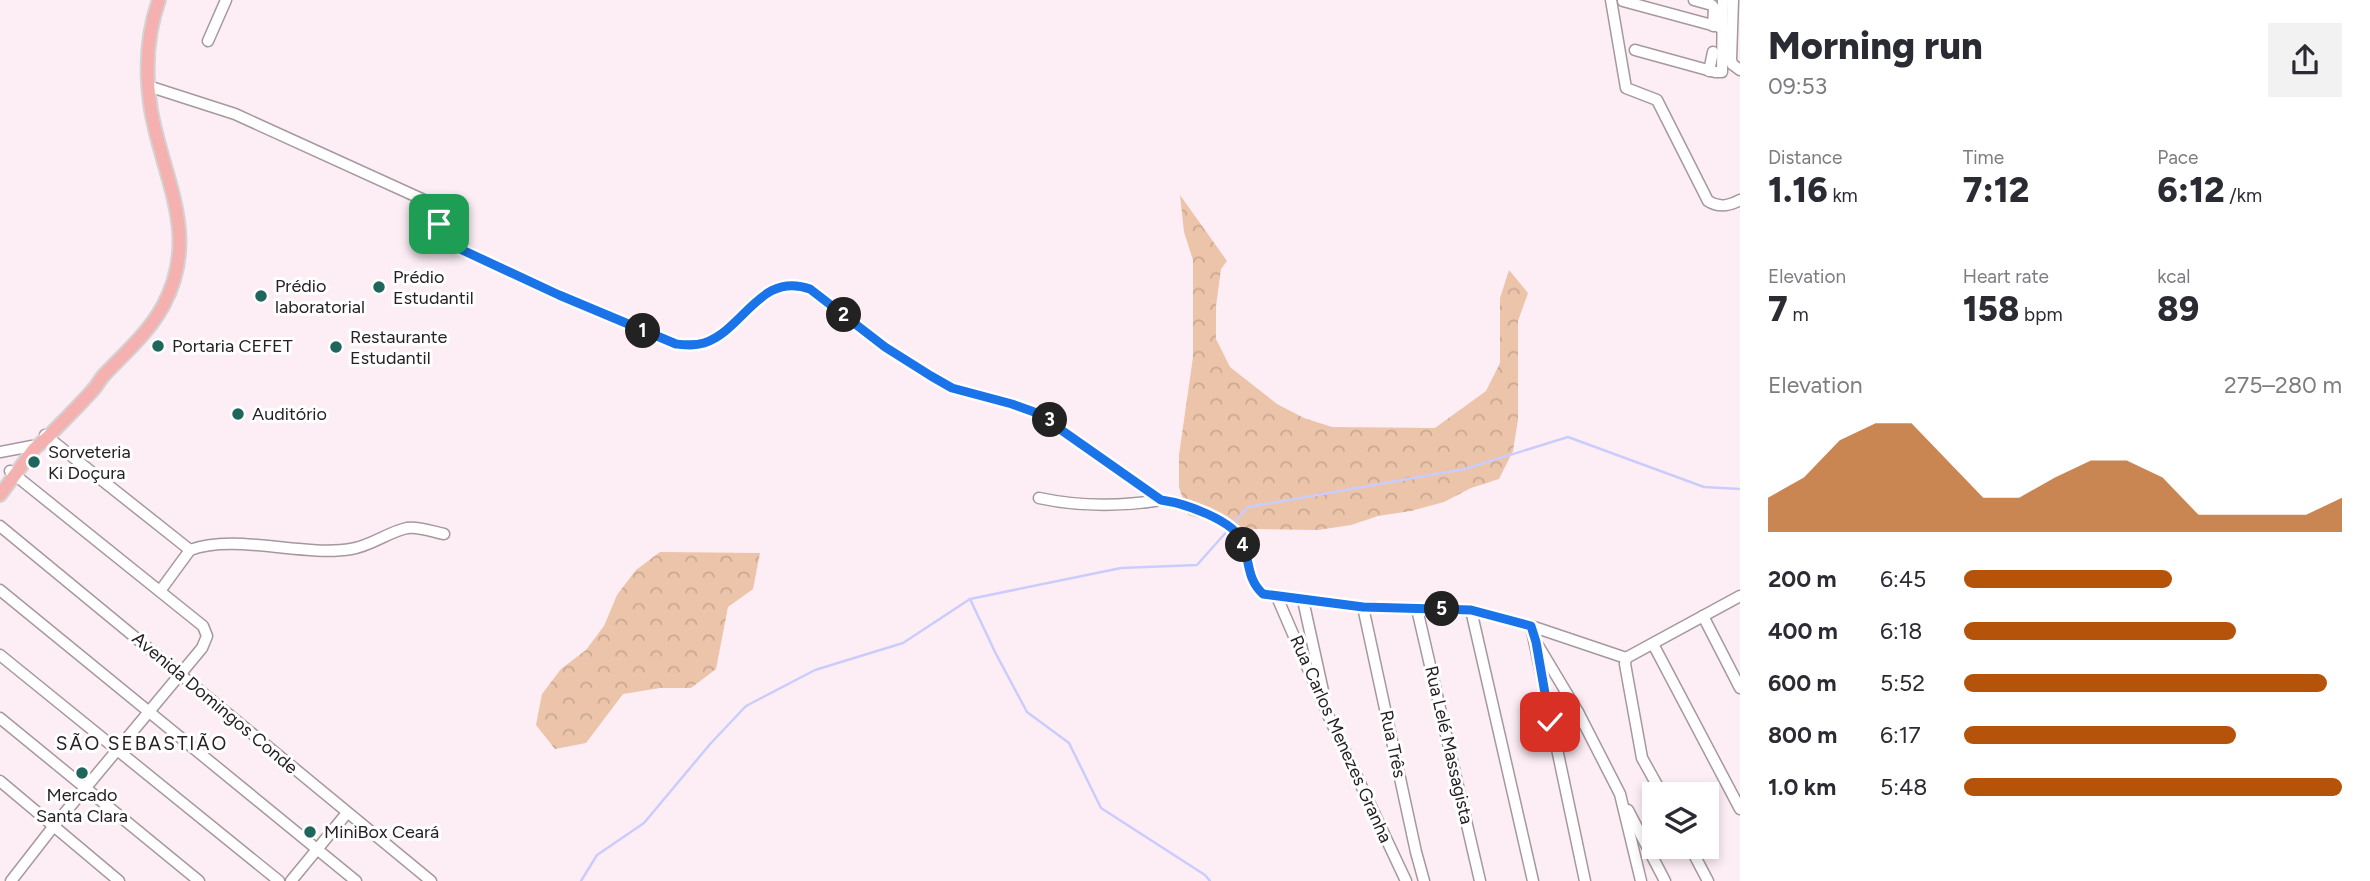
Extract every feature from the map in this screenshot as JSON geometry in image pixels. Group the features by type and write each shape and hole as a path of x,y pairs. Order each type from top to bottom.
{"main road":[{"path":"0,485 33,447 92,391 132,347 163,306 174,279 181,252 176,205 152,111 149,86 147,46 151,22 159,0"},
{"path":"0,495 13,472"}],"street":[{"path":"208,41 226,0"},
{"path":"1611,0 1626,88 1657,100 1709,201 1723,206 1740,201"},
{"path":"1635,50 1719,73 1723,67 1714,8 1694,0"},
{"path":"1718,27 1723,0"},
{"path":"1733,0 1736,20 1731,59 1732,64 1740,70"},
{"path":"1623,1 1718,27"},
{"path":"1709,71 1713,52"},
{"path":"149,86 236,114 424,200 432,209 445,237 458,248 559,295 676,344 692,346 706,342 722,333 761,297 783,285 799,285 810,289 885,347 931,376 952,388 1037,413 1161,500"},
{"path":"46,435 190,550"},
{"path":"0,452 33,447"},
{"path":"11,881 206,642 207,636 203,626 13,472"},
{"path":"1039,498 1074,505 1101,506 1161,500 1179,503 1212,517 1235,532 1243,542 1248,570 1263,594 1363,607 1471,610 1531,626 1626,658 1740,596"},
{"name":"Avenida Domingos Conde","path":"0,526 431,881"},
{"path":"160,591 190,550 210,544 335,550 369,545 406,528 444,534"},
{"path":"0,590 356,881"},
{"name":"Rua Carlos Menezes Granha","path":"1277,597 1328,715 1406,881"},
{"path":"1303,600 1328,715"},
{"name":"Rua Três","path":"1363,607 1424,881"},
{"name":"Rua Lelé Massagista","path":"1417,608 1480,881"},
{"path":"1471,610 1533,881"},
{"path":"1703,617 1740,688"},
{"path":"1531,626 1585,881"},
{"path":"1536,642 1578,712 1665,881"},
{"path":"1653,644 1740,809"},
{"path":"0,655 279,881"},
{"path":"1626,658 1642,758 1655,782"},
{"path":"1550,722 1556,714 1578,712"},
{"path":"0,718 199,881"},
{"path":"0,781 107,877 119,881"},
{"path":"1620,794 1641,881"},
{"path":"291,881 347,813"},
{"path":"1395,858 1403,858 1416,852"},
{"path":"1696,859 1708,881"}],"green space":[{"path":"1180,195 1227,261 1221,269 1216,306 1216,339 1230,367 1277,404 1304,418 1332,427 1435,428 1486,391 1500,363 1500,298 1509,270 1528,293 1518,321 1518,419 1513,451 1499,479 1471,488 1444,502 1378,516 1351,525 1318,530 1253,529 1221,525 1188,515 1179,487 1179,455 1193,357 1193,260 1184,232"},
{"path":"660,552 760,553 753,589 728,607 716,669 691,688 660,688 623,694 586,743 555,749 536,725 542,694 561,669 586,650 604,626 617,595 636,570"}],"waterway":[{"path":"1233,524 1248,507 1465,469 1568,437 1704,487 1740,489"},
{"path":"581,881 597,855 644,823 746,706 815,670 903,643 970,599 1121,568 1197,565 1229,529"},
{"path":"970,599 1027,712 1069,743 1101,808 1205,875 1210,881"}],"place":[{"name":"Prédio Estudantil","path":"379,287"},
{"name":"Prédio laboratorial","path":"261,296"},
{"name":"Portaria CEFET","path":"158,346"},
{"name":"Restaurante Estudantil","path":"336,347"},
{"name":"Auditório","path":"238,414"},
{"name":"Sorveteria Ki Doçura","path":"34,462"},
{"name":"Mercado Santa Clara","path":"82,773"},
{"name":"MiniBox Ceará","path":"310,832"}],"district":[{"name":"SÃO SEBASTIÃO","path":"142,743"}],"route":[{"path":"439,224 445,237 458,248 559,295 676,344 692,346 706,342 722,333 761,297 783,285 799,285 810,289 885,347 952,388 1037,413 1055,423 1161,500 1179,503 1212,517 1235,532 1243,542 1251,578 1263,594 1363,607 1471,610 1531,626 1550,722"}]}
